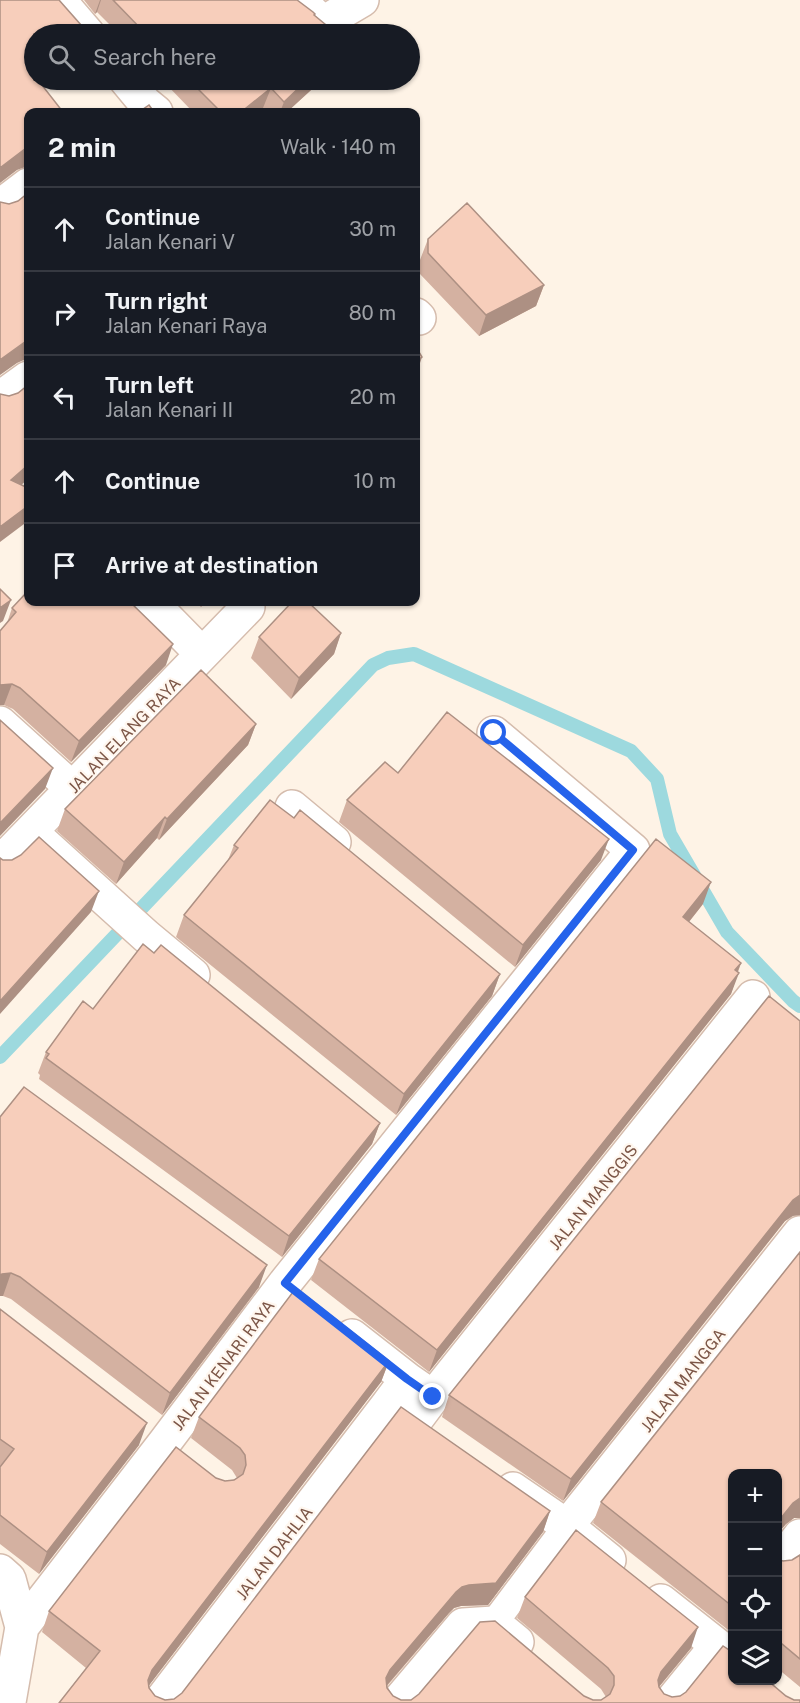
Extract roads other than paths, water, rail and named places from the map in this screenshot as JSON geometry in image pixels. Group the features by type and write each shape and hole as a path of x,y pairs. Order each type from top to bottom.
{"street":[{"path":"59,0 79,24"},
{"path":"299,0 323,23 362,0"},
{"path":"0,206 24,188"},
{"path":"0,398 24,381"},
{"path":"155,606 202,654"},
{"name":"JALAN ELANG RAYA","path":"0,864 248,607"},
{"path":"0,723 73,789"},
{"name":"JALAN KENARI RAYA","path":"6,1700 22,1627 165,1442 295,1291 399,1142 633,850 494,733"},
{"path":"292,807 355,860"},
{"path":"30,832 146,936 218,995"},
{"path":"491,971 518,993"},
{"name":"JALAN MANGGIS","path":"416,1407 753,997"},
{"path":"372,1120 399,1142"},
{"name":"JALAN MANGGA","path":"567,1526 800,1233"},
{"path":"257,1263 295,1291"},
{"path":"332,1320 416,1407"},
{"name":"JALAN DAHLIA","path":"159,1703 416,1407"},
{"path":"138,1421 193,1463"},
{"path":"491,1474 567,1526 636,1581 727,1641"},
{"path":"782,1558 800,1536"},
{"path":"0,1571 9,1579 22,1627"},
{"path":"397,1703 463,1625 494,1623 537,1659"}],"lane":[{"path":"494,1623 567,1526"},
{"path":"666,1703 727,1641"}],"waterway":[{"path":"0,1057 373,665 388,658 414,654 631,751 657,779 670,834 727,932 800,1006"}]}
